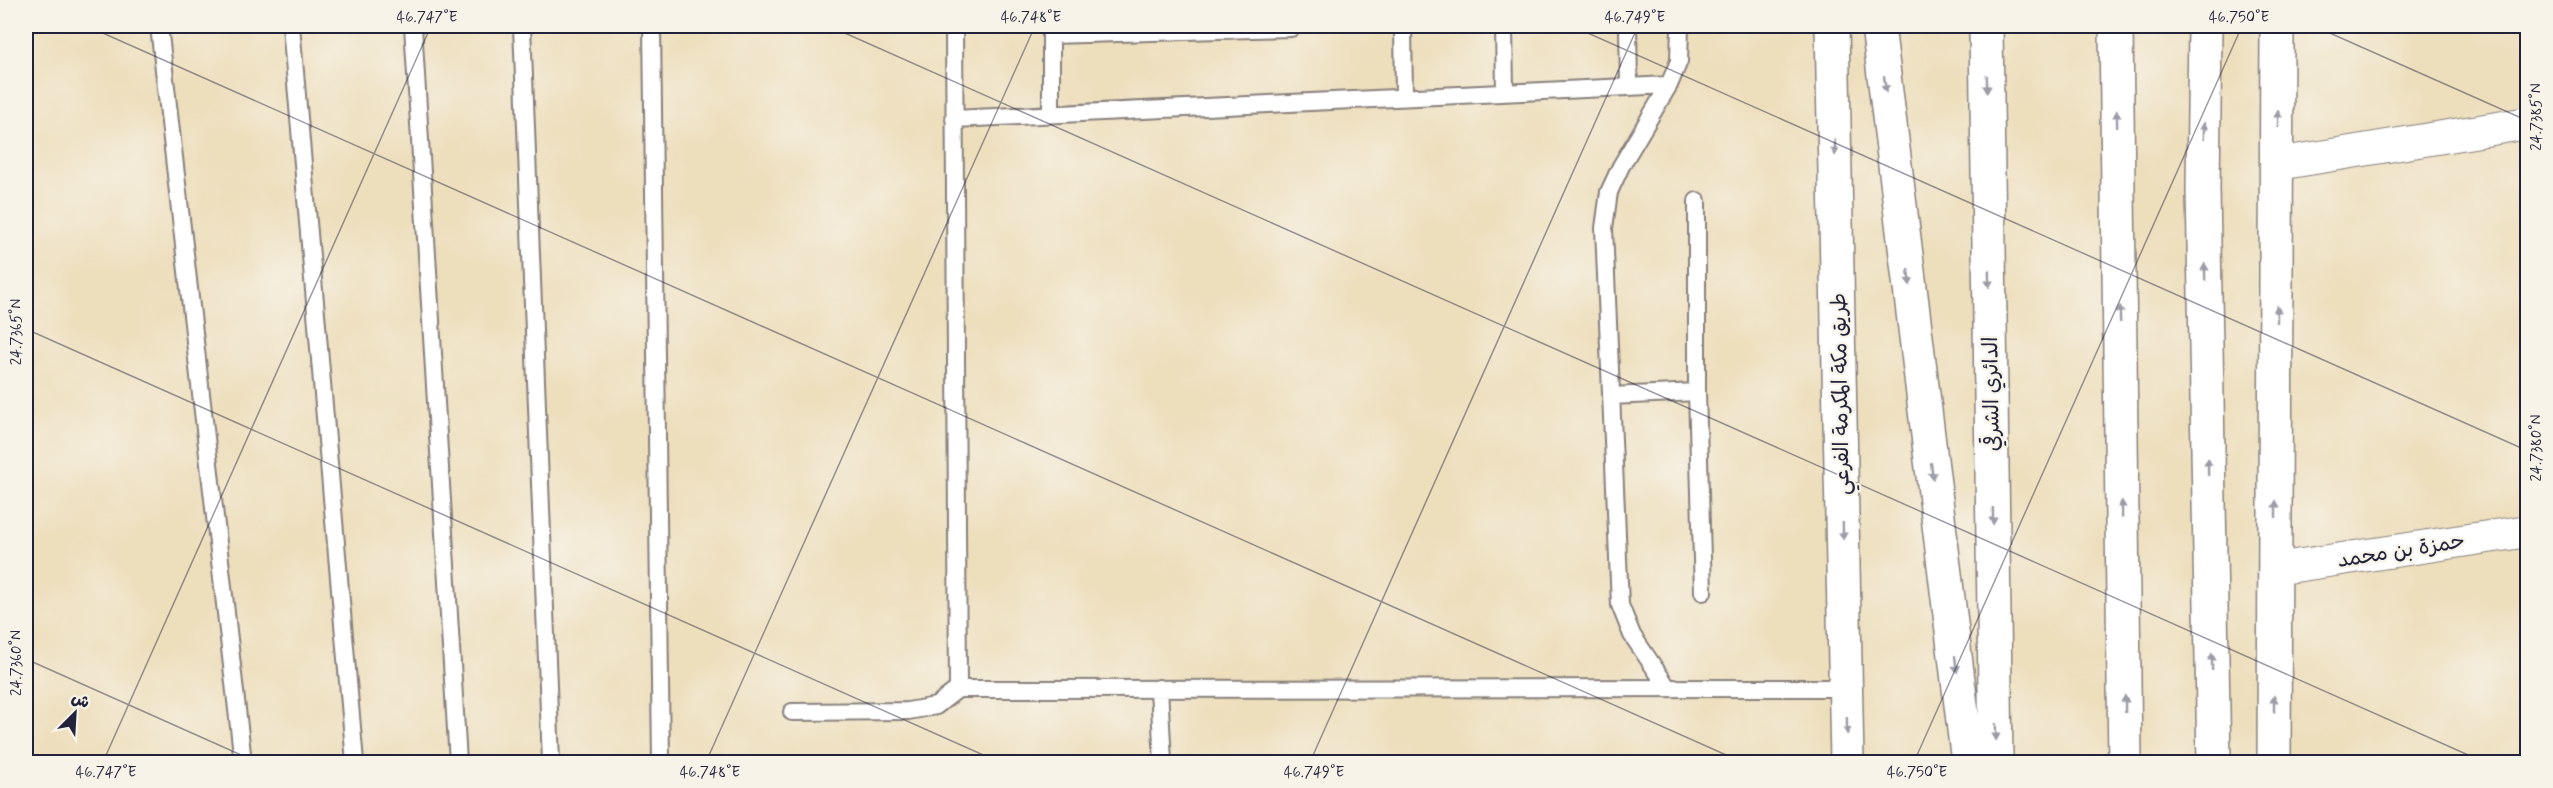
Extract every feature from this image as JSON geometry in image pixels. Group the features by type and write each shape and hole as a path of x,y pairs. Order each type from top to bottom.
{"main road":[{"name":"طريق مكة المكرمة الفرعي","path":"1832,26 1847,762"},
{"path":"1878,26 1968,762"},
{"name":"الدائري الشرقي","path":"1986,26 1996,762"},
{"path":"2116,26 2125,762"},
{"path":"2205,26 2203,190 2214,762"},
{"path":"2274,762 2277,26"}],"street":[{"path":"2278,164 2528,123"},
{"name":"حمزة بن محمد","path":"2275,569 2528,531"}],"lane":[{"path":"159,26 243,762"},
{"path":"291,26 355,762"},
{"path":"413,26 459,762"},
{"path":"522,26 551,762"},
{"path":"652,26 661,762"},
{"path":"954,26 958,688"},
{"path":"1403,26 1404,97"},
{"path":"1504,26 1505,92"},
{"path":"1628,26 1629,87"},
{"path":"1668,688 1632,635 1620,605 1604,228 1609,192 1621,166 1669,85 1679,61 1680,26"},
{"path":"1051,114 1051,30 1291,28"},
{"path":"954,119 1669,85"},
{"path":"1697,201 1697,392 1703,592"},
{"path":"1611,396 1697,392"},
{"path":"792,712 908,711 936,706 958,688 1846,688"},
{"path":"1159,688 1163,762"}]}
